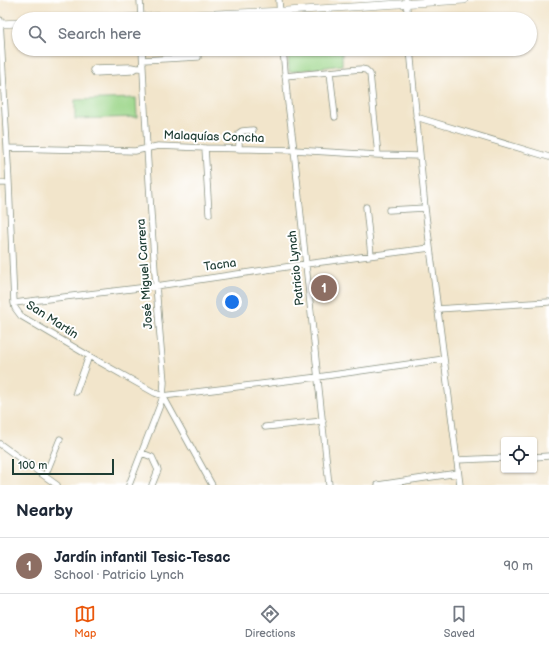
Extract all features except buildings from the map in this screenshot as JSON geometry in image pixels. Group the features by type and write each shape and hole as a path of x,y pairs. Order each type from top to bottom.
{"street":[{"path":"140,0 141,12"},
{"path":"279,0 280,11"},
{"path":"260,12 406,2 464,0"},
{"path":"406,2 407,12"},
{"name":"San Martín","path":"0,20 15,308 21,316 154,393 163,396"},
{"path":"0,24 12,23"},
{"name":"José Miguel Carrera","path":"143,56 147,149 164,382 163,396"},
{"name":"Patricio Lynch","path":"284,56 329,485"},
{"path":"411,56 425,208 460,485"},
{"path":"143,60 198,57"},
{"path":"136,68 131,71 95,72 93,70 95,68 131,67 143,68"},
{"path":"286,76 361,69 366,70 370,74 378,155"},
{"path":"330,72 335,117"},
{"path":"416,117 549,157"},
{"path":"239,149 239,133 242,131 253,130"},
{"name":"Malaquías Concha","path":"7,148 135,151 158,146 420,156"},
{"path":"205,148 209,214"},
{"path":"0,183 9,184"},
{"path":"366,207 370,256"},
{"path":"389,210 425,208"},
{"name":"Tacna","path":"14,303 156,286 430,248"},
{"path":"437,309 549,302"},
{"path":"76,392 89,356"},
{"path":"163,396 318,377 444,359"},
{"path":"129,485 163,396"},
{"path":"163,396 212,485"},
{"path":"265,427 323,421"},
{"path":"45,476 60,439"},
{"path":"0,444 56,485"},
{"path":"142,453 152,457 158,470 152,485"},
{"path":"537,457 549,456"},
{"path":"457,460 501,458"},
{"path":"378,485 458,473"}],"green space":[{"path":"288,56 342,56 342,65 289,72"},
{"path":"136,98 137,117 75,119 75,100"}],"place":[{"name":"Jardín infantil Tesic-Tesac","path":"324,288"}]}
